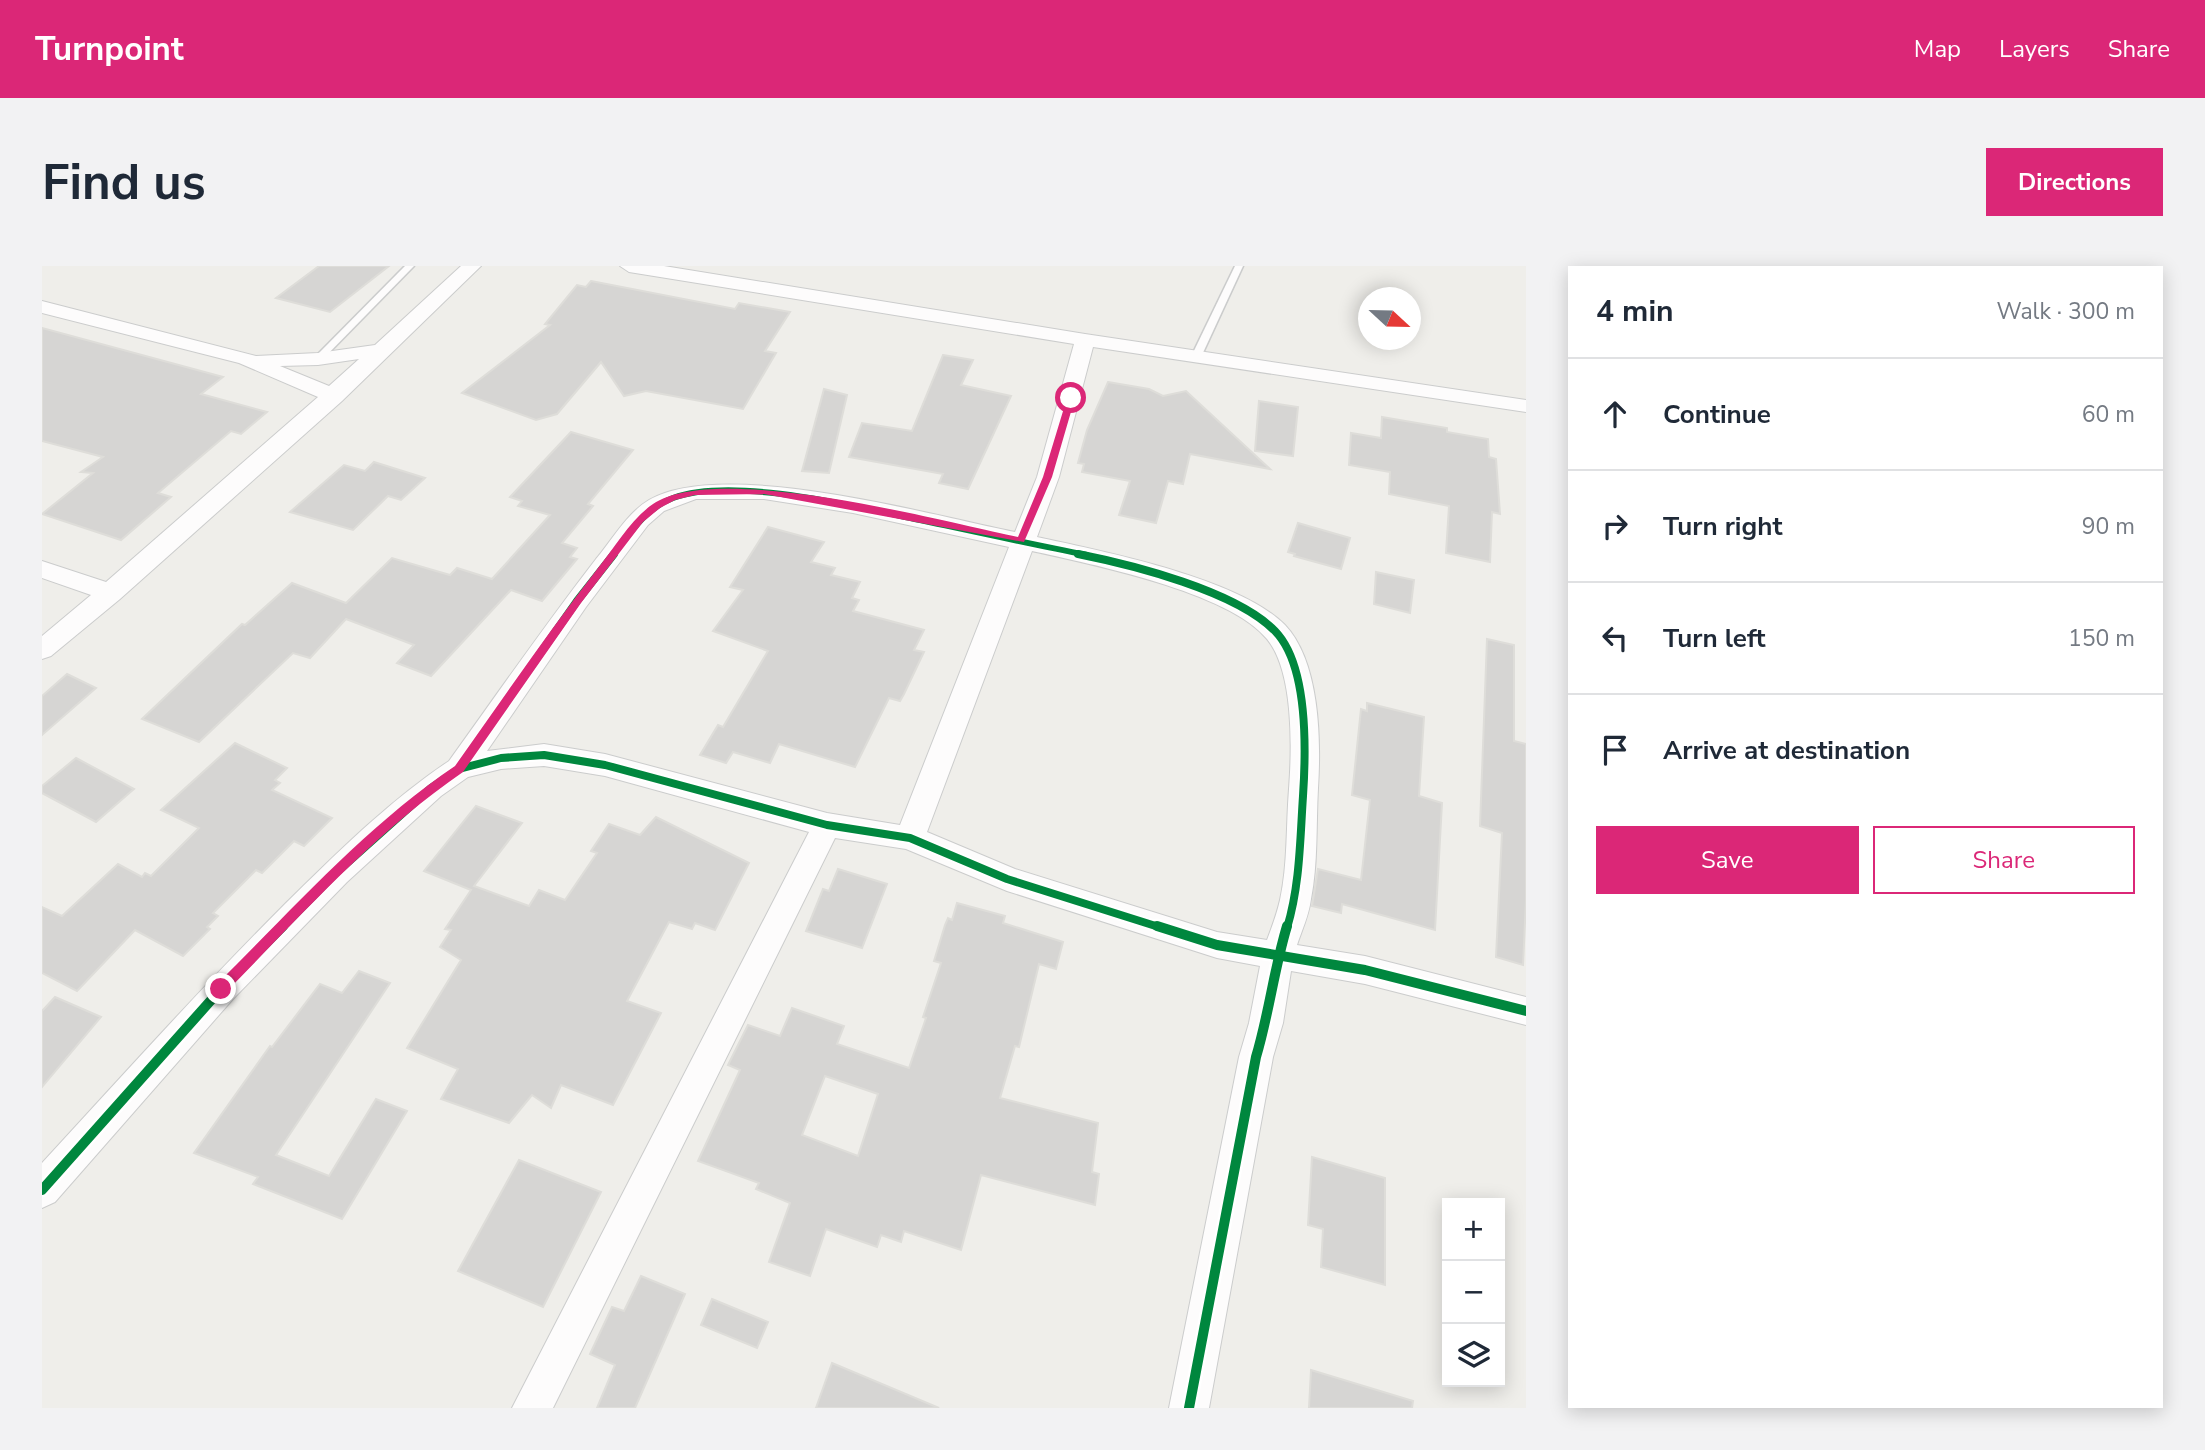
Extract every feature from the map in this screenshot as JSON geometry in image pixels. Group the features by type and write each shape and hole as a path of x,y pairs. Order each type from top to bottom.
{"street":[{"path":"42,650 111,593 334,396 472,266"},
{"path":"629,266 1085,340 1526,406"},
{"path":"42,307 246,359 334,396"},
{"path":"910,838 1021,540 1048,477 1085,340"},
{"path":"246,359 318,359 381,350"},
{"path":"459,769 578,601 640,520 656,506 695,492 764,492 853,506 1021,540 1108,561 1219,594 1250,612 1276,632 1285,647 1301,689 1306,752 1296,899 1278,956 1189,1408"},
{"path":"42,569 111,593"},
{"path":"42,1190 221,989 336,873 431,788 459,769 501,758 544,755 605,765 827,825 910,838 1007,879 1217,945 1365,970 1526,1011"},
{"path":"532,1408 827,825"}],"lane":[{"path":"318,359 410,266"},
{"path":"1196,357 1239,266"}],"building":[{"path":"319,266 389,266 330,312 276,298"},
{"path":"591,281 735,309 739,303 790,312 765,351 776,353 743,409 646,391 624,396 601,362 557,414 536,420 462,393 550,325 545,324 577,285 586,287"},
{"path":"42,328 223,377 201,394 267,412 241,434 231,431 158,493 171,497 121,540 42,514 93,473 81,472 103,457 42,441"},
{"path":"943,355 973,360 961,385 1011,396 968,489 939,483 943,474 849,457 862,423 912,431"},
{"path":"1108,382 1149,389 1163,396 1186,391 1270,469 1190,454 1183,484 1168,481 1156,523 1119,515 1130,481 1082,472 1084,464 1078,463 1087,430"},
{"path":"824,389 847,395 829,473 802,471"},
{"path":"1259,401 1298,407 1293,456 1255,451"},
{"path":"1382,417 1447,428 1447,432 1488,439 1489,457 1496,459 1500,514 1492,512 1490,562 1446,553 1449,506 1389,494 1390,472 1349,465 1351,433 1381,438"},
{"path":"571,432 633,450 588,504 593,506 562,543 577,548 570,557 577,559 542,601 511,590 431,676 397,663 414,645 346,619 310,658 293,653 199,742 142,719 242,624 245,625 292,583 346,603 392,558 450,575 457,568 492,579 550,515 518,506 522,501 510,497"},
{"path":"374,462 425,478 401,500 388,496 353,530 290,512 344,465 365,471"},
{"path":"1298,523 1350,538 1341,569 1288,552"},
{"path":"768,527 824,542 811,562 835,568 831,575 860,582 852,598 859,600 853,611 924,630 914,650 924,652 904,694 900,701 889,698 855,767 779,744 770,763 733,752 726,763 700,755 718,725 723,727 768,651 713,631 743,590 730,587"},
{"path":"1376,572 1414,580 1410,613 1374,604"},
{"path":"1487,639 1514,645 1514,741 1526,744 1526,901 1523,965 1496,957 1502,833 1480,826"},
{"path":"67,674 96,688 42,735 42,696"},
{"path":"1367,703 1424,717 1419,796 1442,803 1435,930 1342,904 1341,913 1312,906 1318,869 1361,880 1370,800 1352,795 1361,709 1367,711"},
{"path":"235,743 287,768 275,780 280,783 272,790 332,818 304,846 294,841 262,873 256,870 213,913 218,916 207,927 210,929 183,956 135,930 77,991 42,973 42,907 62,916 118,864 142,877 145,873 151,876 199,828 161,810"},
{"path":"76,758 134,789 96,822 42,793 42,786"},
{"path":"476,806 522,823 474,886 529,906 539,890 565,900 597,853 591,851 609,824 640,835 656,817 749,863 715,930 695,923 692,929 669,922 627,1001 661,1013 613,1105 561,1085 551,1108 532,1095 509,1123 441,1099 458,1069 407,1048 461,960 440,947 451,930 445,929 471,890 424,871"},
{"path":"838,869 887,884 862,948 806,931 823,889 829,891"},
{"path":"957,903 1005,916 1003,923 1063,942 1056,969 1039,964 1019,1047 1015,1046 1000,1098 1098,1123 1092,1172 1099,1174 1095,1205 981,1175 961,1250 904,1231 901,1242 881,1235 877,1247 826,1229 810,1276 769,1262 790,1203 756,1189 759,1183 698,1161 740,1070 728,1065 748,1025 780,1036 792,1008 844,1026 837,1044 909,1068 941,963 934,961 948,918 952,920","holes":["825,1076 878,1094 858,1156 802,1135"]},
{"path":"359,971 390,983 276,1155 329,1176 376,1099 407,1111 342,1219 253,1184 258,1177 194,1153 270,1046 272,1047 320,984 342,993"},
{"path":"55,997 101,1017 42,1087 42,1011"},
{"path":"1312,1157 1385,1178 1385,1285 1321,1267 1323,1229 1308,1225"},
{"path":"519,1160 601,1192 543,1307 458,1271"},
{"path":"641,1276 685,1294 635,1408 597,1408 615,1365 590,1354 612,1307 624,1311"},
{"path":"712,1299 768,1322 757,1348 701,1325"},
{"path":"832,1363 939,1408 816,1408"},
{"path":"1311,1370 1413,1401 1412,1408 1309,1408"}],"cycle path":[{"path":"459,769 577,601 640,520 656,506 695,492 764,492 853,506 1095,557 1219,594 1250,612 1276,632 1285,647 1301,689 1306,752 1296,899 1278,956 1266,1023 1256,1057 1189,1408"},
{"path":"42,1190 221,989 336,873 431,788 459,769 501,758 544,755 605,765 827,825 910,838 1007,879 1217,945 1365,970 1526,1011"}],"route":[{"path":"221,989 336,873 431,788 459,769 578,601 640,520 656,506 695,492 764,492 853,506 1021,540 1048,477 1071,398"}]}
